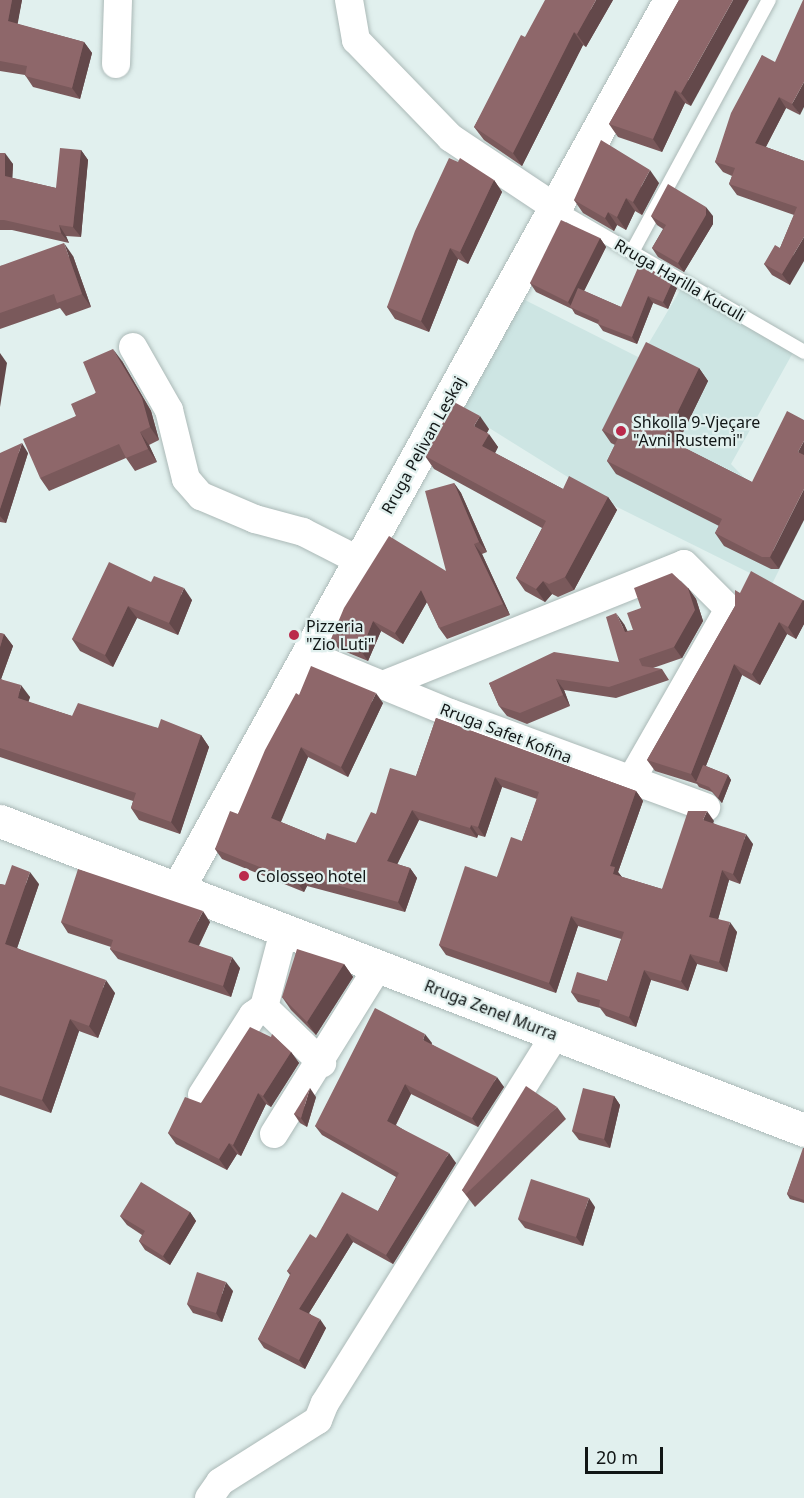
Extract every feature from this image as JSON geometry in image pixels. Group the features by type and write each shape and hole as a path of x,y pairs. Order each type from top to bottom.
{"main road":[{"name":"Rruga Pelivan Leskaj","path":"177,890 670,0"},
{"name":"Rruga Zenel Murra","path":"0,821 804,1130"}],"street":[{"path":"116,64 117,0"},
{"path":"349,0 356,40 451,138 556,208"},
{"path":"133,347 169,410 186,479 201,496 246,516 303,532 358,560"},
{"path":"383,685 684,564 729,609 631,780"},
{"name":"Rruga Safet Kofina","path":"307,654 706,807"},
{"path":"202,1095 253,1015 264,1007 284,931"},
{"path":"274,1134 322,1063 378,967"},
{"path":"264,1007 322,1063"},
{"path":"209,1498 220,1482 318,1420 325,1402 556,1034"}],"lane":[{"path":"632,252 769,0"},
{"name":"Rruga Harilla Kuculi","path":"556,208 804,352"}],"shaded area":[{"name":"Shkolla 9-Vjeçare \"Avni Rustemi\"","path":"682,287 795,349 731,464 761,495 804,520 772,584 611,504 459,409 523,299 640,358"}],"building":[{"path":"0,0 12,0 8,21 84,42 72,88 25,76 27,66 0,61"},
{"path":"545,0 596,0 577,34 574,32 513,153 474,127 521,35 525,37"},
{"path":"679,0 733,0 681,93 675,90 653,139 609,124"},
{"path":"803,0 804,82 792,104 779,97 755,143 804,161 804,237 782,274 764,264 775,245 780,248 797,207 729,184 735,168 715,162 731,113 762,55 775,62"},
{"path":"601,140 650,170 633,202 626,198 617,217 608,212 605,218 574,200"},
{"path":"60,148 81,150 73,227 59,225 61,233 0,220 0,153 5,153 5,176 56,188"},
{"path":"449,158 458,162 460,158 494,180 460,252 450,248 421,321 387,307 415,231"},
{"path":"668,184 706,207 706,215 678,263 652,248 666,225 651,216"},
{"path":"561,220 600,238 568,302 530,283"},
{"path":"64,243 82,294 57,303 54,294 0,313 0,266"},
{"path":"640,263 672,282 663,302 648,296 632,337 598,324 599,320 570,307 578,288 621,307"},
{"path":"646,342 699,368 665,438 752,482 787,411 804,420 804,441 798,452 804,455 804,489 770,557 762,557 715,533 722,519 607,461 618,438 602,430"},
{"path":"113,349 142,398 150,427 140,432 148,449 126,458 119,444 40,478 23,439 76,416 71,404 96,393 83,362"},
{"path":"454,402 480,416 474,426 489,434 482,446 563,489 569,476 608,497 565,577 549,584 543,581 536,589 516,578 546,521 425,456"},
{"path":"22,443 0,509 0,453"},
{"path":"454,483 479,542 474,544 503,604 439,628 421,590 395,633 373,621 361,651 331,639 344,608 389,536 446,571 425,491"},
{"path":"109,562 151,582 154,576 184,588 169,623 128,606 105,655 72,639"},
{"path":"751,571 803,600 788,627 779,622 752,674 734,664 691,774 647,760 735,606 735,590 740,593"},
{"path":"672,573 688,588 695,610 674,647 639,659 642,666 662,669 609,687 556,679 563,695 520,713 499,706 489,683 554,652 619,662 606,617 616,613 625,632 633,630 627,613 641,608 634,588"},
{"path":"0,633 4,634 0,647"},
{"path":"311,666 376,693 341,767 301,747 271,818 325,840 327,833 356,843 371,812 376,814 390,768 416,776 436,718 636,791 610,866 615,867 613,874 662,889 688,811 707,811 703,820 746,834 733,874 722,870 709,917 730,922 719,962 690,954 681,981 644,970 629,1017 599,1006 600,1000 571,992 577,972 607,981 624,932 571,916 549,983 439,945 465,866 497,877 511,837 522,841 539,792 495,777 478,827 471,825 470,828 412,810 387,861 410,868 398,902 300,875 297,882 215,849 230,811 238,814 265,750 296,693 299,695"},
{"path":"0,679 21,685 18,698 72,716 78,703 158,728 161,719 201,735 171,822 131,808 136,793 0,748"},
{"path":"703,765 728,775 718,798 709,787 696,782"},
{"path":"12,865 30,872 5,944 106,980 89,1026 70,1019 42,1100 0,1086 0,884 5,885"},
{"path":"78,869 203,911 188,942 232,957 223,986 110,949 113,940 61,922"},
{"path":"297,949 344,964 307,1022 282,997"},
{"path":"375,1008 425,1034 423,1040 497,1077 472,1118 405,1084 387,1121 449,1153 386,1255 347,1233 299,1309 320,1319 299,1360 258,1339 291,1273 287,1271 310,1234 316,1238 342,1192 378,1211 399,1173 315,1126"},
{"path":"250,1027 271,1037 272,1034 291,1052 263,1096 258,1093 233,1145 229,1143 219,1159 168,1133 185,1097 201,1103"},
{"path":"526,1086 557,1107 466,1194 462,1190"},
{"path":"310,1088 301,1118 294,1114"},
{"path":"583,1088 614,1096 604,1139 572,1131"},
{"path":"804,1148 804,1200 787,1194"},
{"path":"531,1179 589,1198 576,1237 518,1219"},
{"path":"141,1182 190,1212 163,1256 139,1241 145,1231 120,1216"},
{"path":"197,1272 226,1282 216,1313 187,1304"}],"place":[{"name":"Shkolla 9-Vjeçare \"Avni Rustemi\"","path":"621,431"},
{"name":"Pizzeria \"Zio Luti\"","path":"294,635"},
{"name":"Colosseo hotel","path":"244,876"}]}
